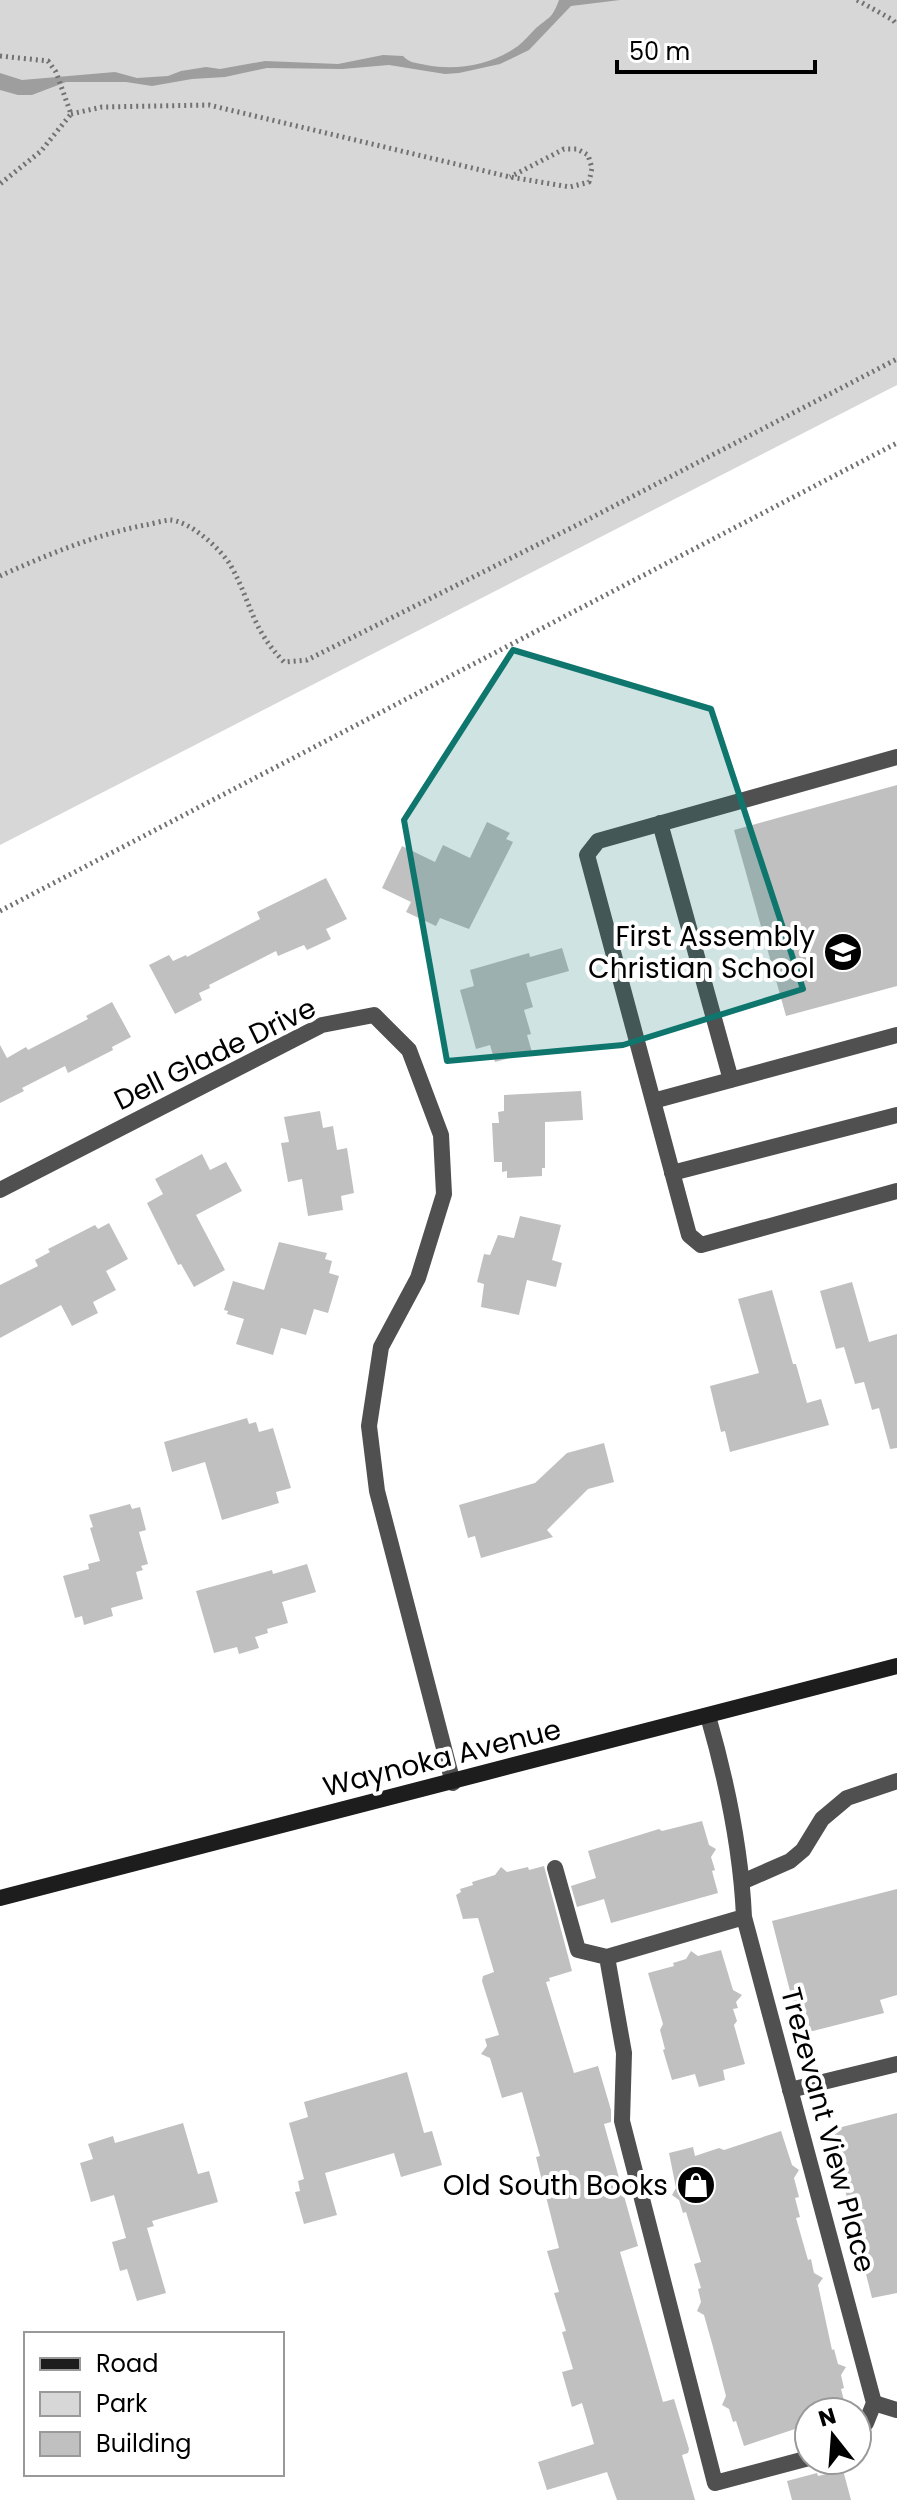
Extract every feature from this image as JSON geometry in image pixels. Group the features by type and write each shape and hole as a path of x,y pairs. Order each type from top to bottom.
{"street":[{"path":"897,757 598,841 587,855 689,1235 701,1245 897,1191"},
{"path":"660,823 731,1080"},
{"name":"Dell Glade Drive","path":"0,1190 322,1025 374,1015 409,1050 441,1135 444,1194 418,1278 381,1347 369,1426 377,1491 453,1783"},
{"path":"653,1101 897,1035"},
{"path":"672,1173 897,1115"},
{"name":"Waynoka Avenue","path":"0,1898 897,1666"},
{"name":"Trezevant View Place","path":"708,1716 731,1804 744,1917 874,2403"},
{"path":"742,1882 790,1861 803,1850 822,1819 847,1798 897,1781"},
{"path":"555,1868 578,1950 607,1957 744,1917"},
{"path":"607,1957 624,2053 622,2121 715,2483 793,2462"},
{"path":"790,2090 897,2064"},
{"path":"874,2403 897,2410"}],"path":[{"path":"857,0 897,25"},
{"path":"0,56 48,61 56,72 71,114"},
{"path":"0,184 41,151 71,114 102,107 209,105 449,165 510,177 570,187 589,182 592,168 588,155 577,149 564,149 510,177"},
{"path":"0,576 38,558 119,530 171,520 203,535 230,565 254,622 266,643 284,662 307,660 585,521 897,359"},
{"path":"0,911 897,443"}],"highlighted area":[{"path":"513,650 711,709 803,989 623,1045 447,1061 404,820"}],"green space":[{"path":"0,0 897,0 897,385 0,845"}],"shaded area":[{"path":"559,0 620,0 571,6 529,50 500,64 459,73 445,74 389,65 342,69 267,68 152,86 126,82 66,82 32,95 0,90 0,73 22,80 115,72 137,78 265,61 338,64 383,55 403,56 413,62 438,67 462,67 508,53 550,16"}],"building":[{"path":"897,785 897,986 786,1016 734,830"},
{"path":"487,822 510,833 506,839 513,842 469,929 440,918 436,926 406,912 411,902 382,888 402,846 435,862 443,845 470,858"},
{"path":"326,878 347,919 326,929 331,939 307,950 304,945 278,956 276,951 209,985 210,988 199,993 202,1000 175,1014 149,965 169,955 173,961 187,957 260,919 257,912"},
{"path":"562,948 569,971 526,983 533,1007 524,1010 532,1052 495,1062 490,1045 476,1049 460,990 474,986 470,970 529,953 530,957"},
{"path":"112,1002 131,1037 68,1073 65,1066 0,1103 0,1045 7,1058 26,1047 28,1050 88,1019 86,1016"},
{"path":"581,1091 583,1120 545,1122 545,1168 542,1168 542,1176 507,1178 507,1171 502,1172 502,1162 494,1162 492,1123 499,1123 498,1112 504,1111 504,1095"},
{"path":"320,1111 323,1128 333,1126 337,1150 347,1148 354,1193 341,1196 343,1210 308,1216 302,1179 288,1182 281,1143 289,1142 284,1117"},
{"path":"202,1154 210,1170 226,1162 242,1191 196,1215 225,1270 194,1287 181,1264 178,1265 147,1203 163,1194 155,1179"},
{"path":"520,1216 561,1225 552,1260 562,1263 556,1287 527,1280 519,1315 481,1307 484,1284 477,1282 484,1254 490,1255 498,1235 514,1238"},
{"path":"109,1223 128,1259 106,1271 116,1290 93,1302 98,1313 72,1326 61,1305 0,1338 0,1285 38,1266 35,1260 50,1252 48,1249 95,1225 98,1229"},
{"path":"279,1242 327,1253 325,1259 332,1261 329,1273 339,1276 328,1313 314,1309 306,1335 281,1328 273,1355 236,1344 244,1319 227,1314 228,1311 224,1310 233,1281 264,1290"},
{"path":"852,1282 869,1342 897,1334 897,1448 890,1449 879,1408 872,1410 864,1382 855,1384 844,1347 836,1349 820,1291"},
{"path":"772,1290 807,1403 821,1399 829,1425 730,1452 725,1431 721,1432 710,1386 759,1373 738,1299"},
{"path":"247,1418 249,1424 256,1422 259,1432 273,1428 291,1488 276,1492 279,1503 222,1520 205,1462 172,1472 164,1442"},
{"path":"604,1443 614,1482 588,1489 547,1530 553,1537 481,1558 475,1536 468,1538 459,1505 535,1483 567,1453"},
{"path":"130,1504 132,1509 140,1507 146,1530 139,1532 148,1564 136,1572 143,1599 111,1608 113,1616 84,1625 82,1616 75,1618 63,1576 89,1569 88,1564 100,1561 89,1515"},
{"path":"307,1564 316,1592 282,1602 288,1623 267,1629 268,1633 255,1637 259,1648 239,1654 237,1647 214,1653 196,1591 272,1570 273,1574"},
{"path":"702,1821 709,1845 716,1849 711,1857 718,1893 611,1923 604,1899 577,1907 571,1886 596,1878 588,1851 659,1829 662,1831"},
{"path":"544,1866 572,1971 549,1978 550,1981 546,1982 574,2073 598,2066 611,2110 611,2122 604,2124 638,2246 620,2252 663,2402 674,2399 689,2449 682,2455 695,2500 617,2500 607,2472 547,2490 538,2462 594,2444 582,2403 572,2407 562,2372 573,2369 562,2332 566,2331 554,2293 559,2292 547,2251 559,2248 536,2157 540,2156 522,2092 502,2098 490,2058 481,2054 487,2046 485,2039 499,2035 482,1981 483,1976 494,1972 478,1918 463,1919 456,1895 461,1892 460,1889 473,1885 472,1882 495,1875 501,1867 507,1872"},
{"path":"897,1889 897,1995 880,2000 884,2013 801,2034 772,1921"},
{"path":"721,1950 733,1990 742,1995 736,2002 738,2008 733,2009 737,2021 734,2025 745,2064 723,2070 725,2080 699,2087 695,2074 672,2080 663,2050 660,2030 663,2024 648,1973 674,1966 673,1963 686,1959 691,1951 698,1956"},
{"path":"407,2072 424,2133 432,2131 442,2165 401,2177 394,2153 325,2173 337,2215 304,2224 295,2192 300,2191 298,2181 304,2179 289,2123 308,2117 304,2102"},
{"path":"897,2113 897,2293 872,2298 830,2130"},
{"path":"183,2123 198,2174 209,2171 218,2202 152,2221 154,2226 147,2228 166,2293 137,2301 127,2269 120,2271 112,2242 126,2238 114,2195 91,2202 80,2163 93,2159 88,2144 113,2136 115,2143"},
{"path":"781,2131 792,2165 799,2170 794,2178 800,2217 796,2218 808,2260 811,2259 814,2273 823,2278 818,2285 832,2350 838,2364 846,2367 841,2375 843,2396 793,2396 793,2430 744,2446 736,2421 733,2422 729,2409 722,2405 726,2396 713,2347 704,2315 697,2311 701,2302 698,2289 701,2288 694,2264 701,2262 686,2212 683,2213 679,2200 672,2195 676,2188 669,2153 693,2147 695,2156 719,2148 724,2150"},
{"path":"806,2476 845,2476 851,2500 792,2500 787,2481"}],"place":[{"name":"First Assembly Christian School","path":"843,952"},
{"name":"Old South Books","path":"696,2185"}]}
